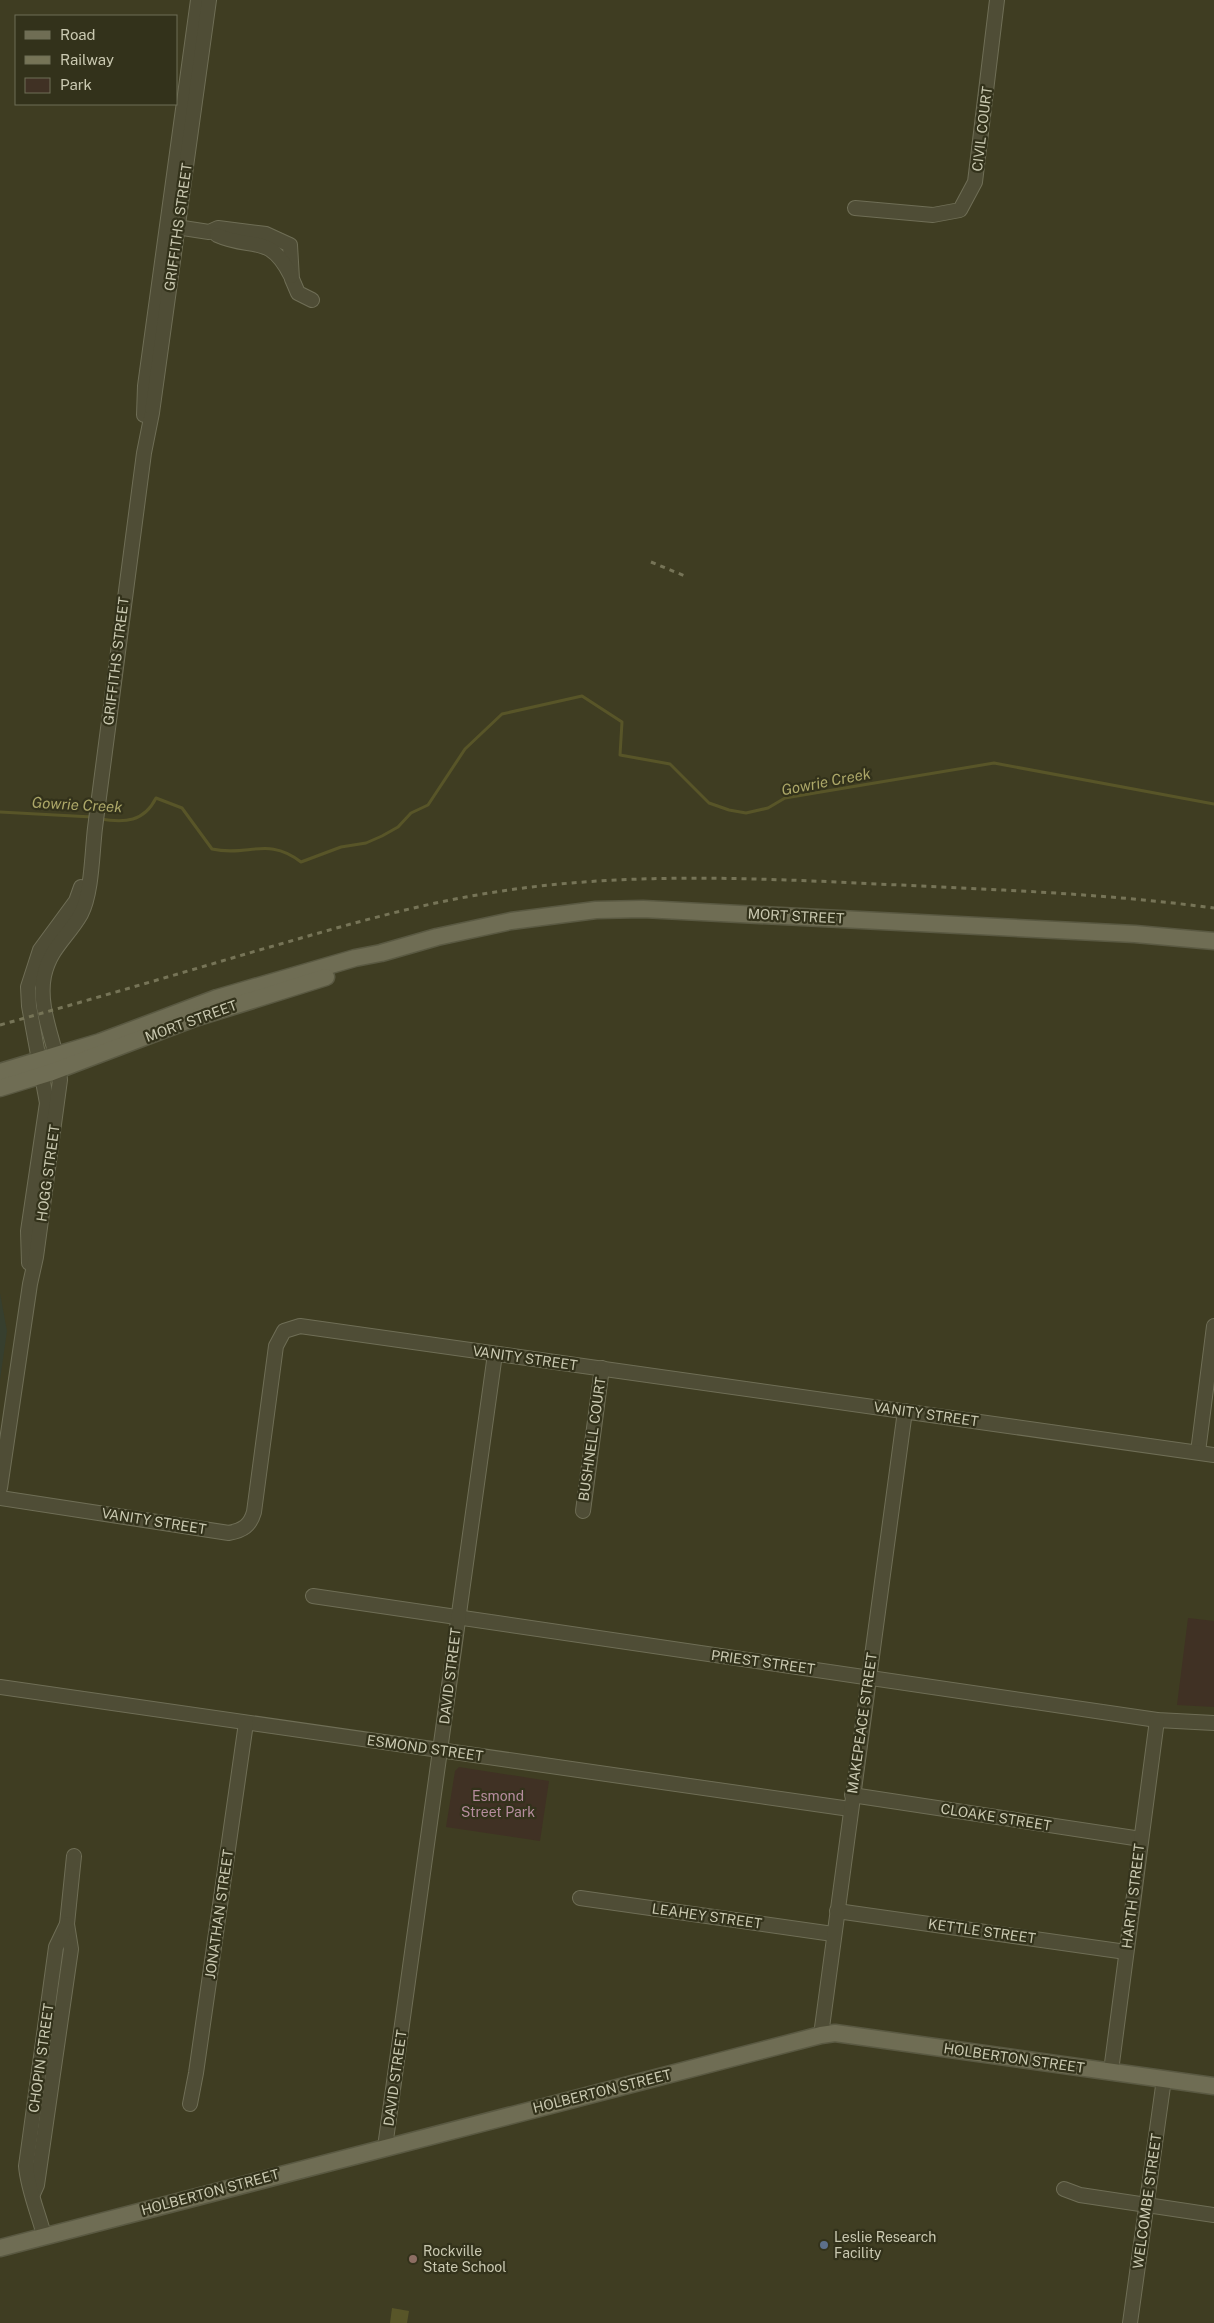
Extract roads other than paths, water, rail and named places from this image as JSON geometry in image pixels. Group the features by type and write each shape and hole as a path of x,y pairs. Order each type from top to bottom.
{"main road":[{"name":"MORT STREET","path":"0,1088 41,1068 260,984 355,958 381,954 438,937 512,920 596,910 643,909 1135,934 1214,942"},
{"name":"MORT STREET","path":"0,1072 41,1068"},
{"name":"HOLBERTON STREET","path":"0,2248 385,2147 835,2033 1214,2086"}],"street":[{"name":"GRIFFITHS STREET","path":"58,1062 43,1000 44,975 50,957 60,939 81,914 90,877 97,807 144,453 152,413 198,0"},
{"name":"GRIFFITHS STREET","path":"172,226 209,0"},
{"name":"CIVIL COURT","path":"855,208 933,215 960,210 975,182 997,0"},
{"path":"172,226 209,232 218,228 266,234 290,245 292,279 298,293 312,300"},
{"name":"GRIFFITHS STREET","path":"41,1068 29,1006 28,987 33,969 48,937 76,901 90,868"},
{"name":"HOGG STREET","path":"0,1488 58,1100 58,1062"},
{"name":"HOGG STREET","path":"30,1284 28,1231 47,1103 41,1068"},
{"name":"VANITY STREET","path":"0,1498 229,1533 242,1531 252,1520 254,1512 276,1346 284,1332 300,1326 1214,1455"},
{"path":"1198,1452 1214,1326"},
{"name":"DAVID STREET","path":"385,2147 496,1354"},
{"name":"BUSHNELL COURT","path":"583,1510 602,1368"},
{"name":"MAKEPEACE STREET","path":"821,2035 833,1934 905,1411"},
{"name":"PRIEST STREET","path":"313,1596 458,1619 1157,1720 1214,1723"},
{"name":"ESMOND STREET","path":"0,1687 441,1750 851,1802"},
{"name":"HARTH STREET","path":"1111,2071 1157,1720"},
{"name":"JONATHAN STREET","path":"190,2104 246,1723"},
{"name":"CLOAKE STREET","path":"851,1802 1141,1839"},
{"name":"CHOPIN STREET","path":"44,2235 33,2194 38,2185 71,1948 67,1924 74,1856"},
{"name":"LEAHEY STREET","path":"580,1898 833,1934"},
{"name":"KETTLE STREET","path":"837,1911 1126,1952"},
{"name":"WELCOMBE STREET","path":"1130,2323 1164,2079"},
{"path":"1064,2189 1080,2195 1214,2215"}],"waterway":[{"name":"Gowrie Creek","path":"100,819 118,821 133,819 146,812 156,798 182,808 212,849 225,851 278,850 289,854 301,862 341,847 366,843 382,836 398,827 411,813 428,805 465,749 502,714 582,696 622,722 620,755 670,764 709,803 729,810 746,813 768,808 785,798 994,763 1214,804"},
{"name":"Gowrie Creek","path":"0,812 92,817"}],"railway":[{"path":"651,562 685,576"},
{"path":"0,1025 387,915 439,902 520,888 628,879 790,880 1056,893 1214,908"}],"place":[{"name":"Leslie Research Facility","path":"824,2245"},
{"name":"Rockville State School","path":"413,2259"}],"park label":[{"name":"Esmond Street Park","path":"498,1804"}]}
